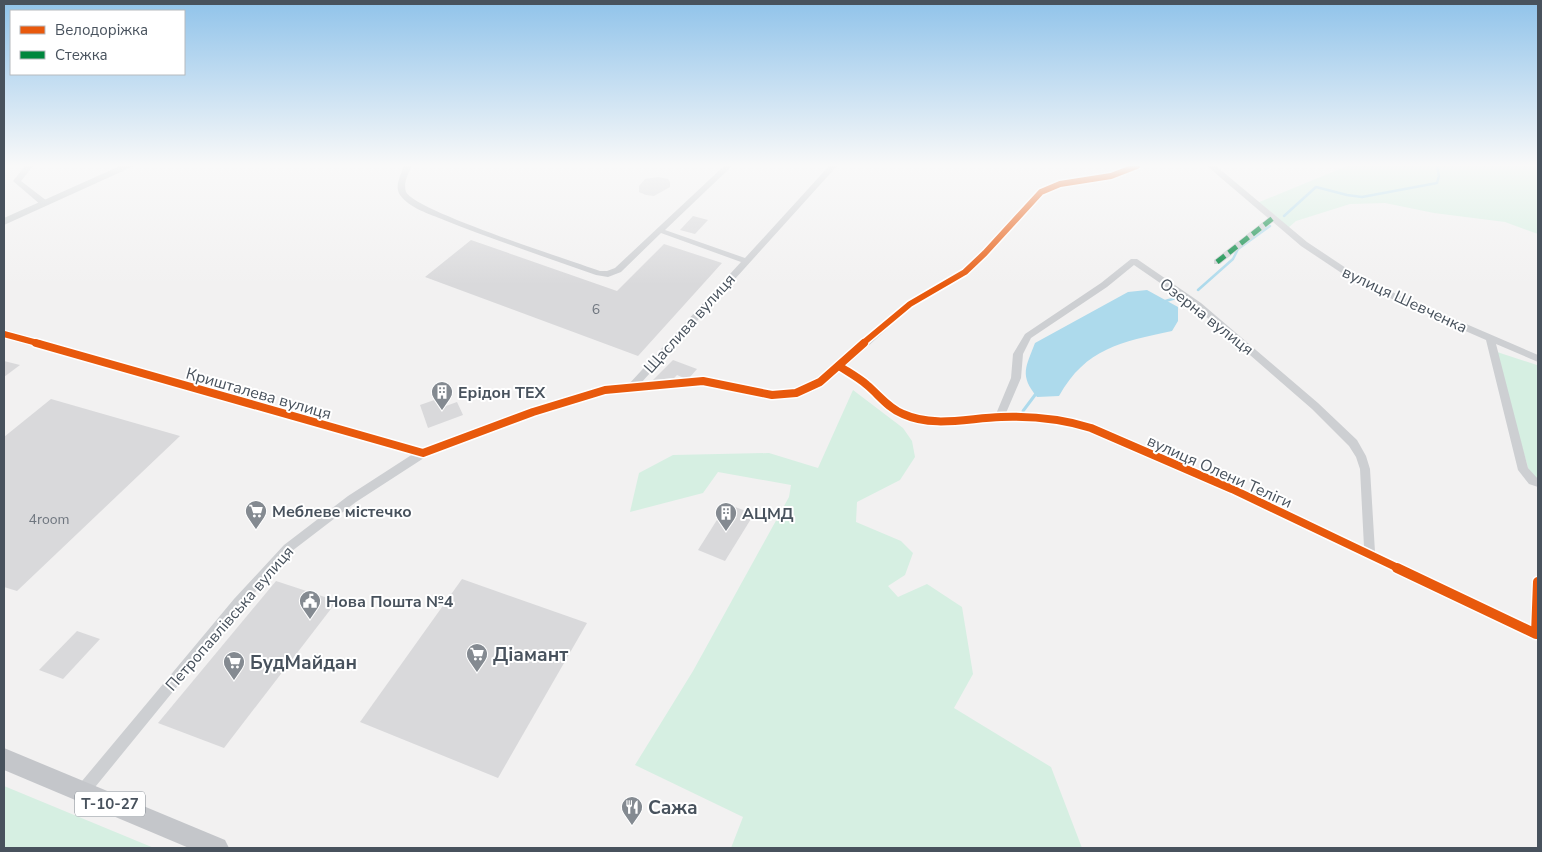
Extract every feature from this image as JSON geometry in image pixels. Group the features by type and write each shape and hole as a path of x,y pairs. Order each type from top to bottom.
{"highway":[{"name":"Т-10-27","path":"4,759 217,848"}],"main road":[{"path":"4,222 38,206"}],"street":[{"path":"420,206 443,217 599,273 608,274 618,270 685,206"},
{"name":"Щаслива вулиця","path":"633,386 796,206"},
{"path":"423,452 504,422 605,390 633,386 715,382 764,395 797,392 815,384 839,366 910,304 940,289 964,272 988,251 1029,206"},
{"name":"вулиця Шевченка","path":"1258,206 1304,244 1361,282 1538,359"},
{"path":"1217,262 1273,218"},
{"name":"Щаслива вулиця","path":"659,230 746,260"},
{"name":"Озерна вулиця","path":"999,417 1016,378 1018,354 1028,336 1104,285 1134,260 1198,305 1315,406 1353,443 1361,456 1365,469 1370,556"},
{"name":"Кришталева вулиця","path":"4,334 423,452"},
{"path":"1490,339 1523,470 1533,481 1538,483"},
{"name":"вулиця Олени Теліги","path":"839,366 865,384 901,414 916,419 1047,418 1068,420 1091,428 1232,489 1536,634 1538,582"},
{"name":"Петропавлівська вулиця","path":"82,792 232,610 288,548 352,499 423,452"}],"green space":[{"path":"1260,206 1344,206 1296,221 1288,228"},
{"path":"1399,206 1538,206 1538,234 1505,222 1434,213"},
{"path":"1494,351 1537,365 1538,481 1529,471"},
{"path":"853,390 903,428 912,441 915,457 900,480 857,502 856,522 901,541 913,553 905,575 888,586 898,597 927,584 962,607 973,674 954,708 1051,767 1082,848 731,848 743,817 635,765 693,671 789,497 791,485 718,472 703,493 630,512 639,473 673,455 769,453 818,468"},
{"path":"4,786 154,848 5,848"}],"water":[{"path":"1147,290 1178,307 1178,321 1172,331 1137,339 1106,350 1093,357 1081,367 1059,396 1037,397 1026,377 1027,365 1035,343 1128,292"}],"building":[{"path":"693,216 708,220 695,234 680,230"},
{"path":"471,240 617,291 664,244 722,263 638,356 425,277"},
{"path":"673,360 697,369 690,377 684,378 677,375 674,378 653,380"},
{"path":"4,361 20,365 4,377"},
{"name":"Ерідон ТЕХ","path":"440,398 443,407 457,402 463,415 428,428 420,405"},
{"path":"51,399 180,436 17,591 4,587 4,437"},
{"name":"АЦМД","path":"727,504 754,514 725,561 698,550"},
{"name":"Діамант","path":"462,579 587,623 498,778 360,722"},
{"name":"БудМайдан","path":"276,581 337,601 224,748 158,723"},
{"path":"77,631 100,639 63,679 39,670"}],"waterway":[{"path":"1284,216 1295,206"},
{"path":"1198,290 1233,259 1238,249 1270,226"},
{"path":"1162,302 1176,298"},
{"path":"1023,411 1038,391"}],"marked path":[{"path":"1217,262 1273,218"}],"cycle path":[{"path":"4,334 423,453 533,412 605,390 703,381 772,395 796,393 820,382 906,307 965,272 976,263 1028,206"},
{"path":"839,366 867,385 902,414 926,421 1035,417 1069,422 1091,428 1232,489 1536,634 1538,582"}],"place":[{"name":"Ерідон ТЕХ","path":"442,411"},
{"name":"Меблеве містечко","path":"256,530"},
{"name":"АЦМД","path":"726,532"},
{"name":"Нова Пошта №4","path":"310,620"},
{"name":"Діамант","path":"477,673"},
{"name":"БудМайдан","path":"234,681"},
{"name":"Сажа","path":"632,826"}]}
